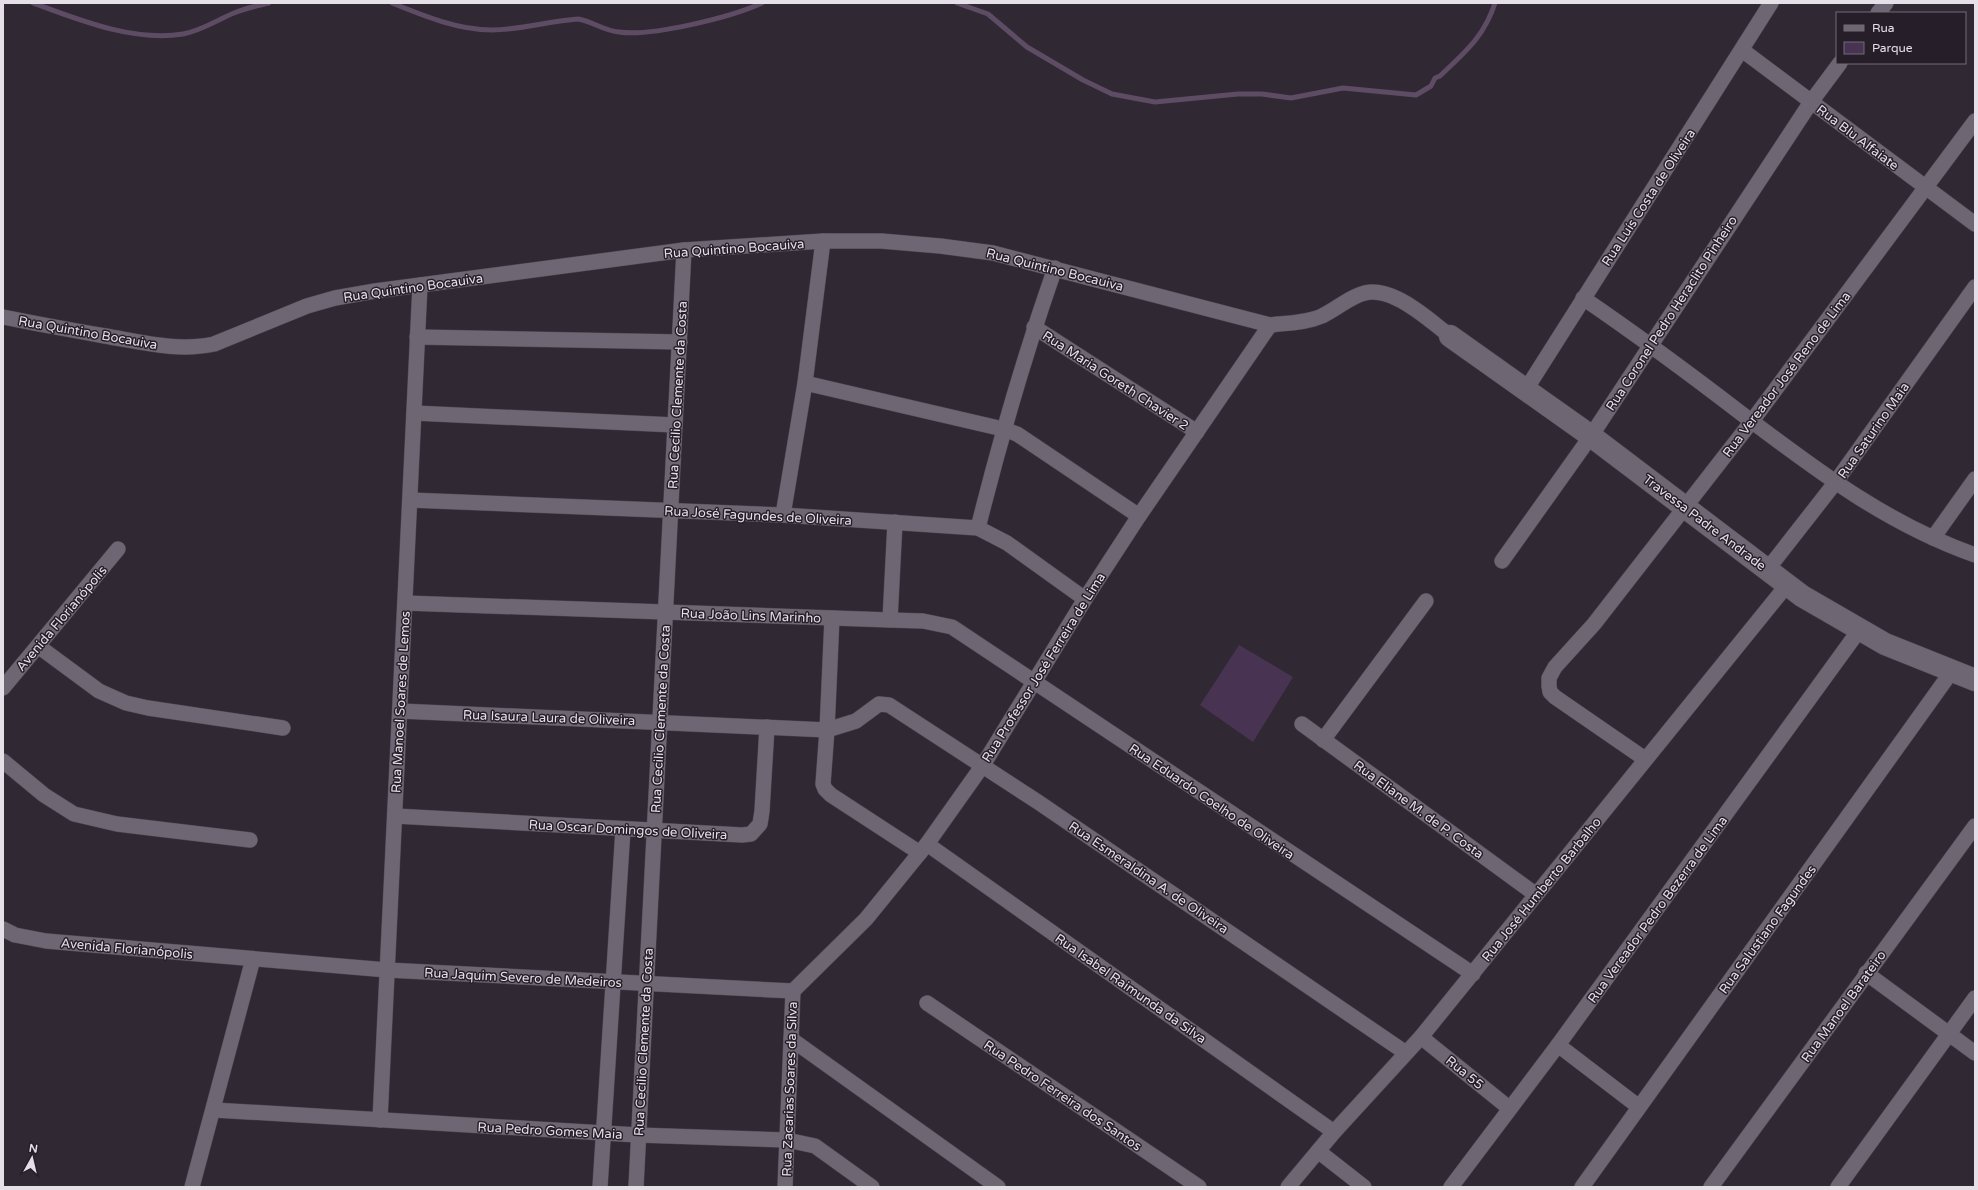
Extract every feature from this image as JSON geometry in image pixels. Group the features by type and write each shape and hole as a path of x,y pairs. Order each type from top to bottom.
{"street":[{"name":"Rua Luís Costa de Oliveira","path":"1525,391 1771,3"},
{"path":"1879,12 1886,3"},
{"name":"Rua Blu Alfaiate","path":"1742,50 1975,224"},
{"name":"Rua Coronel Pedro Heraclito Pinheiro","path":"1502,561 1590,436 1811,102 1839,64"},
{"name":"Rua Vereador José Reno de Lima","path":"1645,759 1550,692 1549,678 1555,667 1594,624 1752,421 1975,121"},
{"path":"783,515 805,383 823,241"},
{"name":"Rua Quintino Bocauiva","path":"3,318 127,340 175,347 198,348 214,344 307,306 362,293 684,250 823,241 881,241 940,246 993,253 1270,325 1308,321 1322,316 1351,297 1360,294 1376,293 1396,298 1407,304 1450,336"},
{"name":"Rua Cecilio Clemente da Costa","path":"636,1187 672,510 684,250"},
{"path":"978,528 1003,429 1034,327 1055,268"},
{"name":"Rua Manoel Soares de Lemos","path":"380,1120 420,285"},
{"name":"Rua Saturino Maia","path":"1768,570 1835,483 1975,287"},
{"path":"1583,298 1650,344 1835,483 1875,508 1933,538 1975,555"},
{"name":"Rua Professor José Ferreira de Lima","path":"793,991 866,919 923,849 982,765 1085,599 1139,516 1270,325"},
{"name":"Rua Maria Goreth Chavier 2","path":"1034,327 1197,432"},
{"name":"Travessa Padre Andrade","path":"1450,336 1590,436 1802,596 1885,644 1975,680"},
{"path":"417,337 680,342"},
{"path":"805,383 1003,429 1017,434 1139,516"},
{"path":"414,413 675,425"},
{"path":"1933,538 1975,478"},
{"name":"Rua José Fagundes de Oliveira","path":"410,500 783,515 978,528 1007,543 1085,599"},
{"path":"890,620 895,522"},
{"name":"Avenida Florianópolis","path":"3,688 118,549"},
{"name":"Rua José Humberto Barbalho","path":"1288,1187 1334,1132 1421,1037 1473,974 1535,894 1787,585"},
{"path":"1323,740 1426,601"},
{"name":"Rua João Lins Marinho","path":"405,603 890,620 923,622 952,627"},
{"path":"827,730 832,618"},
{"name":"Rua Eduardo Coelho de Oliveira","path":"952,627 1473,974"},
{"name":"Rua Vereador Pedro Bezerra de Lima","path":"1451,1187 1509,1108 1558,1045 1860,629"},
{"path":"38,646 99,691 126,703 148,708 283,728"},
{"name":"Rua Salustiano Fagundes","path":"1582,1187 1952,672"},
{"name":"Rua Esmeraldina A. de Oliveira","path":"827,730 856,721 879,704 889,705 982,765 1406,1053"},
{"name":"Rua Isaura Laura de Oliveira","path":"400,711 827,730"},
{"name":"Rua Eliane M. de P. Costa","path":"1302,724 1535,894"},
{"name":"Rua Oscar Domingos de Oliveira","path":"395,816 622,829 742,835 751,834 760,824 762,812 767,727"},
{"name":"Rua Isabel Raimunda da Silva","path":"827,730 824,784 825,789 831,795 923,849 1334,1132"},
{"path":"3,761 44,795 74,814 116,824 250,840"},
{"name":"Rua Manoel Barateiro","path":"1711,1187 1975,826"},
{"path":"600,1187 622,829"},
{"name":"Avenida Florianópolis","path":"3,929 15,935 46,941 253,959"},
{"path":"192,1187 214,1110 253,959"},
{"name":"Rua Jaquim Severo de Medeiros","path":"253,959 388,970 793,991"},
{"path":"1866,974 1975,1053"},
{"name":"Rua Zacarias Soares da Silva","path":"785,1187 793,991"},
{"path":"1838,1187 1975,998"},
{"name":"Rua Pedro Ferreira dos Santos","path":"927,1003 1199,1187"},
{"name":"Rua 55","path":"1421,1037 1509,1108"},
{"path":"791,1039 987,1184"},
{"path":"1558,1045 1639,1107"},
{"name":"Rua Pedro Gomes Maia","path":"214,1110 638,1135 787,1140 814,1146 872,1187"},
{"path":"1318,1151 1364,1187"}],"green space":[{"path":"1239,645 1293,677 1253,742 1200,705"}],"waterway":[{"path":"33,3 106,28 145,35 164,36 190,33 238,11 269,3"},
{"path":"392,3 416,13 467,28 503,30 578,19 614,31 633,33 651,32 691,25 732,14 762,3"},
{"path":"957,3 988,14 1027,47 1083,80 1112,94 1155,102 1238,94 1262,94 1291,98 1343,88 1416,95 1431,86 1435,78 1440,76 1473,43 1491,15 1495,3"}]}
